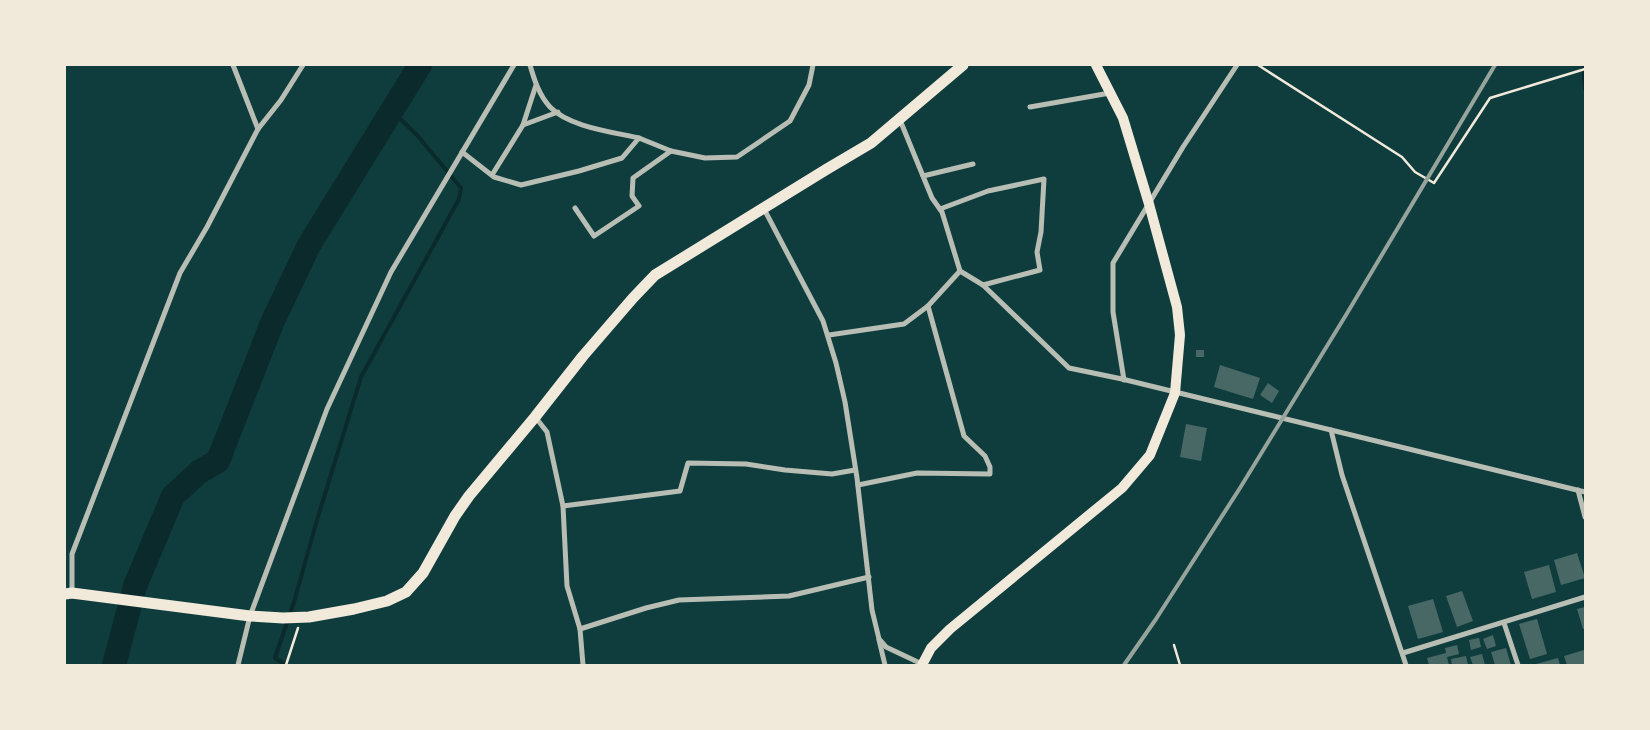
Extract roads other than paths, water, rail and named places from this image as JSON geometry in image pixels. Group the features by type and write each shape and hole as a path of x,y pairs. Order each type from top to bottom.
{"main road":[{"path":"68,593 250,616 283,618 354,609 387,601 406,592 423,574 455,516 469,496 590,348 655,275 871,143 963,65"},
{"path":"922,665 931,648 950,629 1122,488 1150,455 1175,393 1180,335 1177,307 1149,204 1122,118 1096,65"}],"street":[{"path":"233,65 258,129"},
{"path":"68,593 72,554 180,273 207,227 258,129 281,100 303,65"},
{"path":"238,665 250,616 327,409 391,272 514,65"},
{"path":"530,65 536,85 550,107 574,123 639,138 671,151 705,158 737,157 790,121 809,85 813,65"},
{"path":"1124,380 1113,312 1113,263 1183,147 1237,65"},
{"path":"492,175 523,125 536,85"},
{"path":"1030,107 1110,92"},
{"path":"523,125 558,112"},
{"path":"900,120 932,198 940,209 960,272 982,285 1069,368 1585,492"},
{"path":"462,152 492,175 521,185 622,158 639,138"},
{"path":"575,208 594,236 639,206 632,196 633,178 671,151"},
{"path":"923,176 973,164"},
{"path":"940,209 988,192 1044,179 1041,232 1037,252 1040,270 982,285"},
{"path":"764,208 829,335 845,402 858,485 868,577 878,640 885,665"},
{"path":"829,335 904,324 928,306 960,272"},
{"path":"858,485 917,473 990,474 990,467 985,456 964,436 928,306"},
{"path":"535,417 547,432 562,506 567,586 580,629 583,665"},
{"path":"1331,430 1342,475 1406,665"},
{"path":"562,506 680,491 688,463 746,464 832,474 855,470"},
{"path":"1578,490 1585,517"},
{"path":"580,629 646,608 679,600 789,596 868,577"},
{"path":"1403,653 1585,597"},
{"path":"1504,623 1518,665"},
{"path":"878,640 886,647 922,665"}],"waterway":[{"path":"114,665 135,586 173,496 199,472 218,461 272,323 309,245 420,65"},
{"path":"1583,65 1585,89"},
{"path":"286,665 275,658 294,602 361,377 459,199 461,188 417,135 391,110"}],"railway":[{"path":"1124,665 1156,619 1240,488 1495,65"}]}
